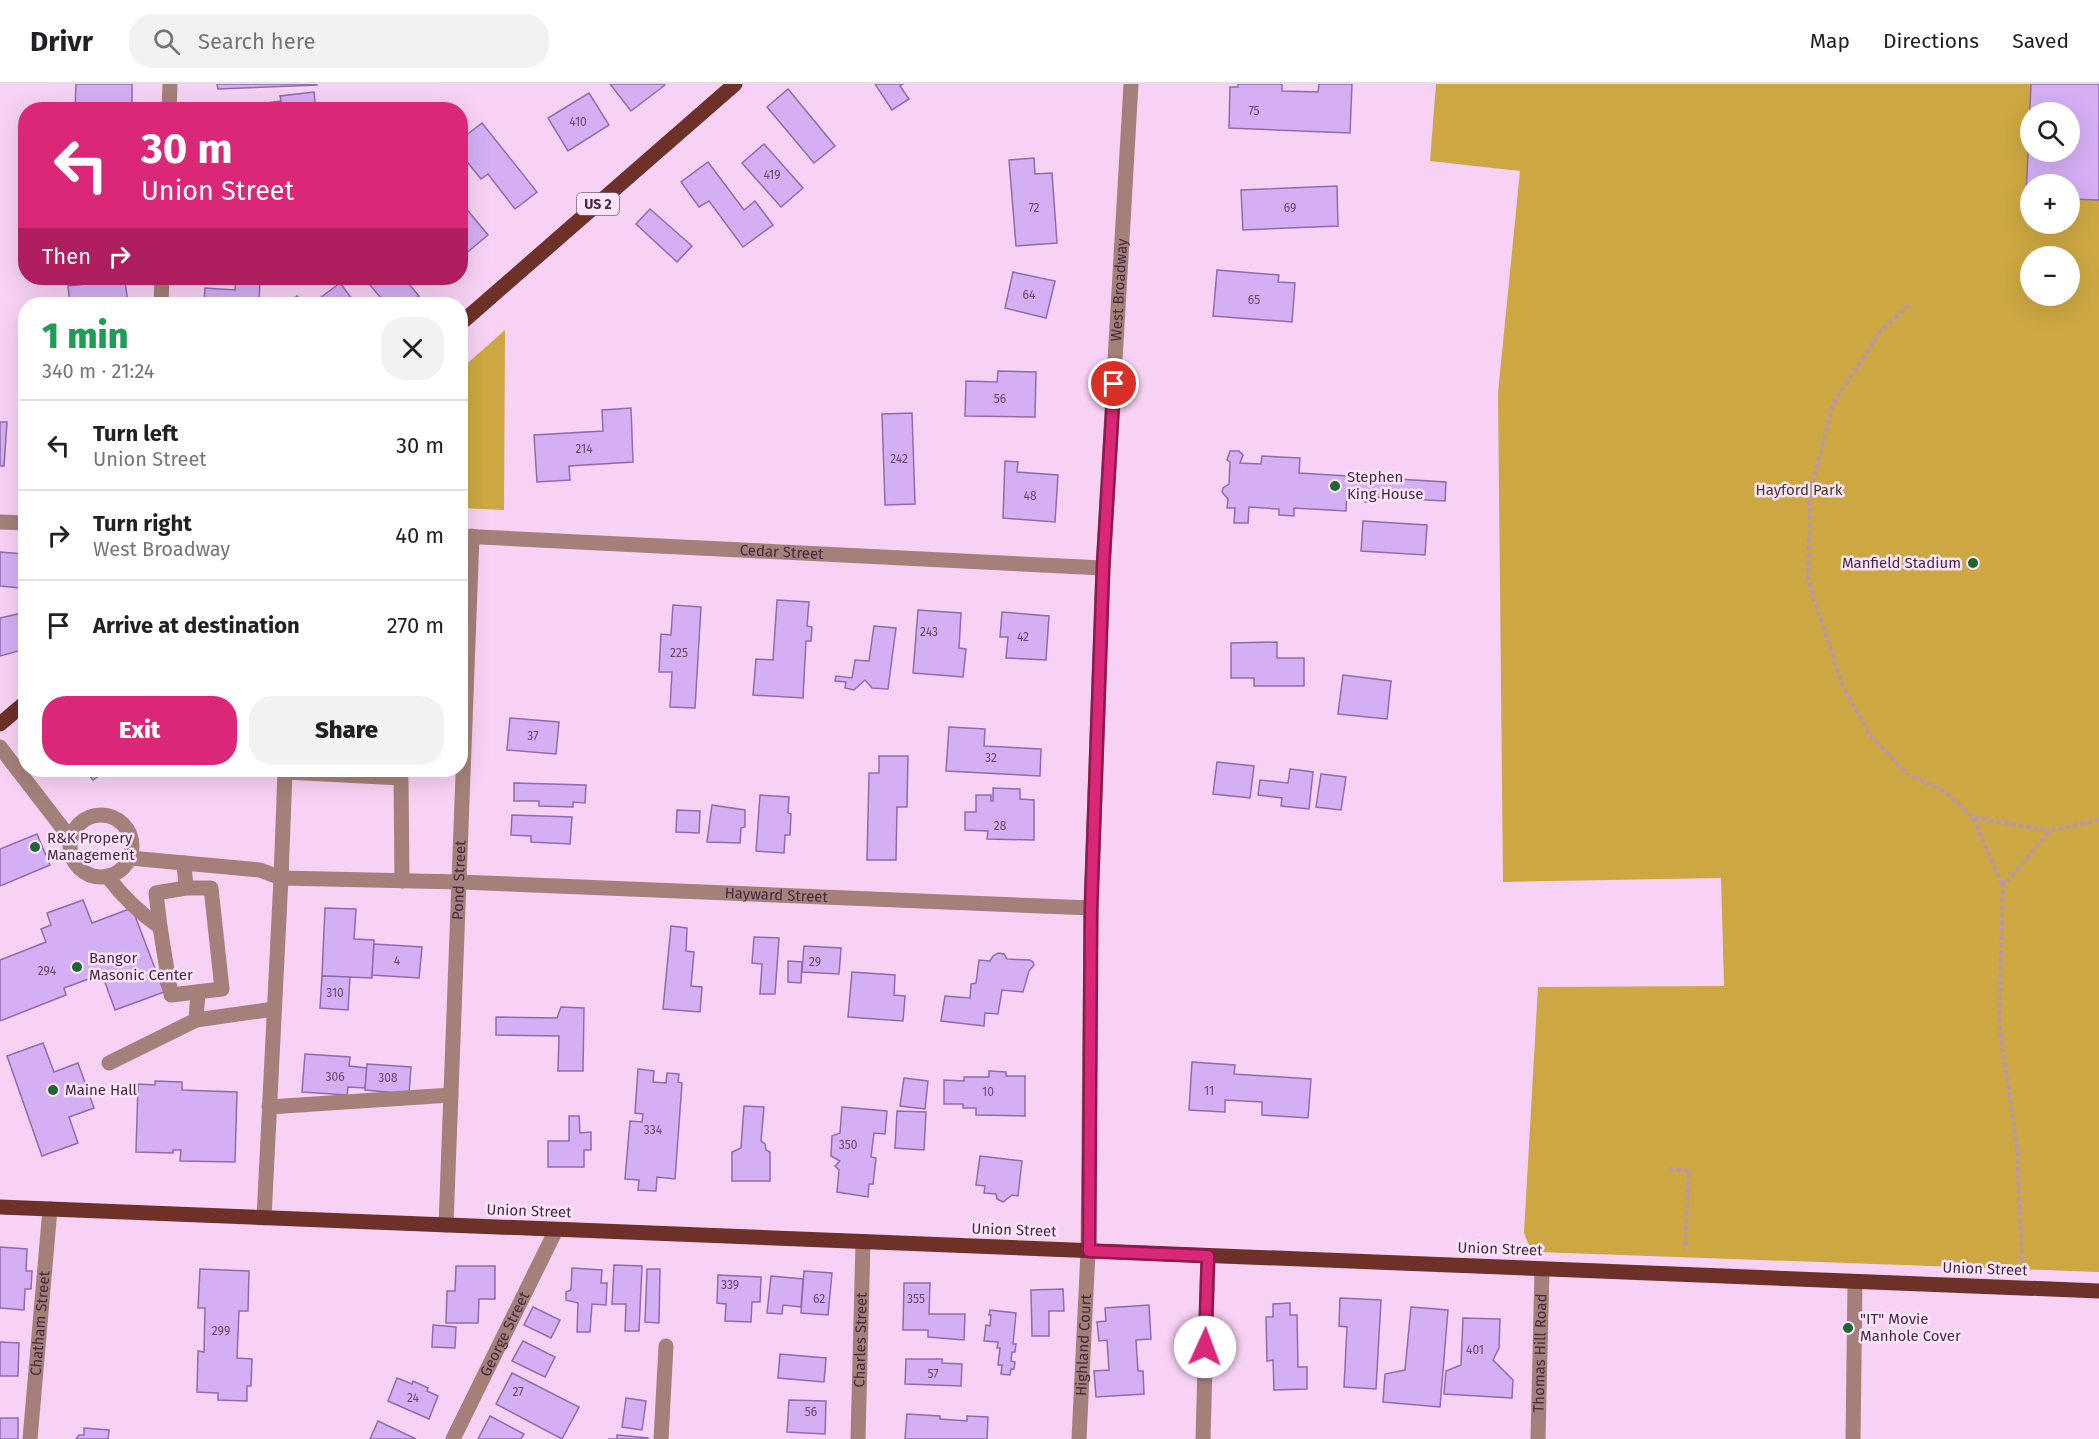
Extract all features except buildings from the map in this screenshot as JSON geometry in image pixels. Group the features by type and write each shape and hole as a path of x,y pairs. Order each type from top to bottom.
{"main road":[{"name":"US 2","path":"468,317 735,84"},
{"path":"0,724 18,709"},
{"name":"Union Street","path":"0,1207 2099,1292"}],"street":[{"path":"169,102 170,84"},
{"name":"West Broadway","path":"1089,1251 1091,908 1103,568 1131,84"},
{"path":"0,522 18,523"},
{"name":"Cedar Street","path":"468,536 1103,568"},
{"path":"0,747 18,770"},
{"path":"23,777 71,839"},
{"path":"264,1218 285,777"},
{"path":"382,777 401,778 402,881"},
{"name":"Pond Street","path":"446,1225 460,882 462,777"},
{"path":"100,814 120,820 132,837 133,848 130,858 117,873 97,877 79,868 70,849 71,839 81,822 90,816 100,814"},
{"name":"Hayward Street","path":"130,858 261,870 281,878 460,882 1091,908"},
{"path":"184,863 186,888"},
{"path":"107,876 138,912 160,927"},
{"path":"186,888 211,888 222,989 171,995 160,927 156,893 186,888"},
{"path":"196,1020 198,992"},
{"path":"109,1063 196,1020 274,1009"},
{"path":"269,1107 451,1095"},
{"name":"Chatham Street","path":"30,1439 50,1209"},
{"name":"George Street","path":"453,1439 556,1230"},
{"name":"Charles Street","path":"858,1439 863,1242"},
{"name":"Highland Court","path":"1079,1439 1089,1251"},
{"path":"1203,1439 1208,1256"},
{"name":"Thomas Hill Road","path":"1538,1439 1542,1269"},
{"path":"1852,1439 1855,1282"},
{"path":"661,1439 666,1346"}],"path":[{"path":"1909,305 1880,332 1833,404 1810,494 1808,581 1843,686 1870,735 1907,774 1944,791 1972,817 2002,886 1999,1024 2017,1148 2022,1261"},
{"path":"1972,817 2050,831 2099,820"},
{"path":"2002,886 2050,831"},
{"path":"1669,1169 1689,1171 1685,1250"}],"green space":[{"name":"Hayford Park","path":"1436,84 2099,84 2099,1272 1538,1252 1529,1244 1524,1232 1538,987 1724,986 1721,878 1503,882 1498,393 1520,171 1430,161"},
{"path":"505,330 504,510 468,508 468,363"}],"place":[{"name":"Stephen King House","path":"1335,486"},
{"name":"Manfield Stadium","path":"1973,563"},
{"name":"R&K Propery Management","path":"35,847"},
{"name":"Bangor Masonic Center","path":"77,967"},
{"name":"Maine Hall","path":"53,1090"},
{"name":"\"IT\" Movie Manhole Cover","path":"1848,1328"}],"route":[{"path":"1114,384 1103,568 1091,908 1089,1251 1208,1256 1205,1347"}]}
